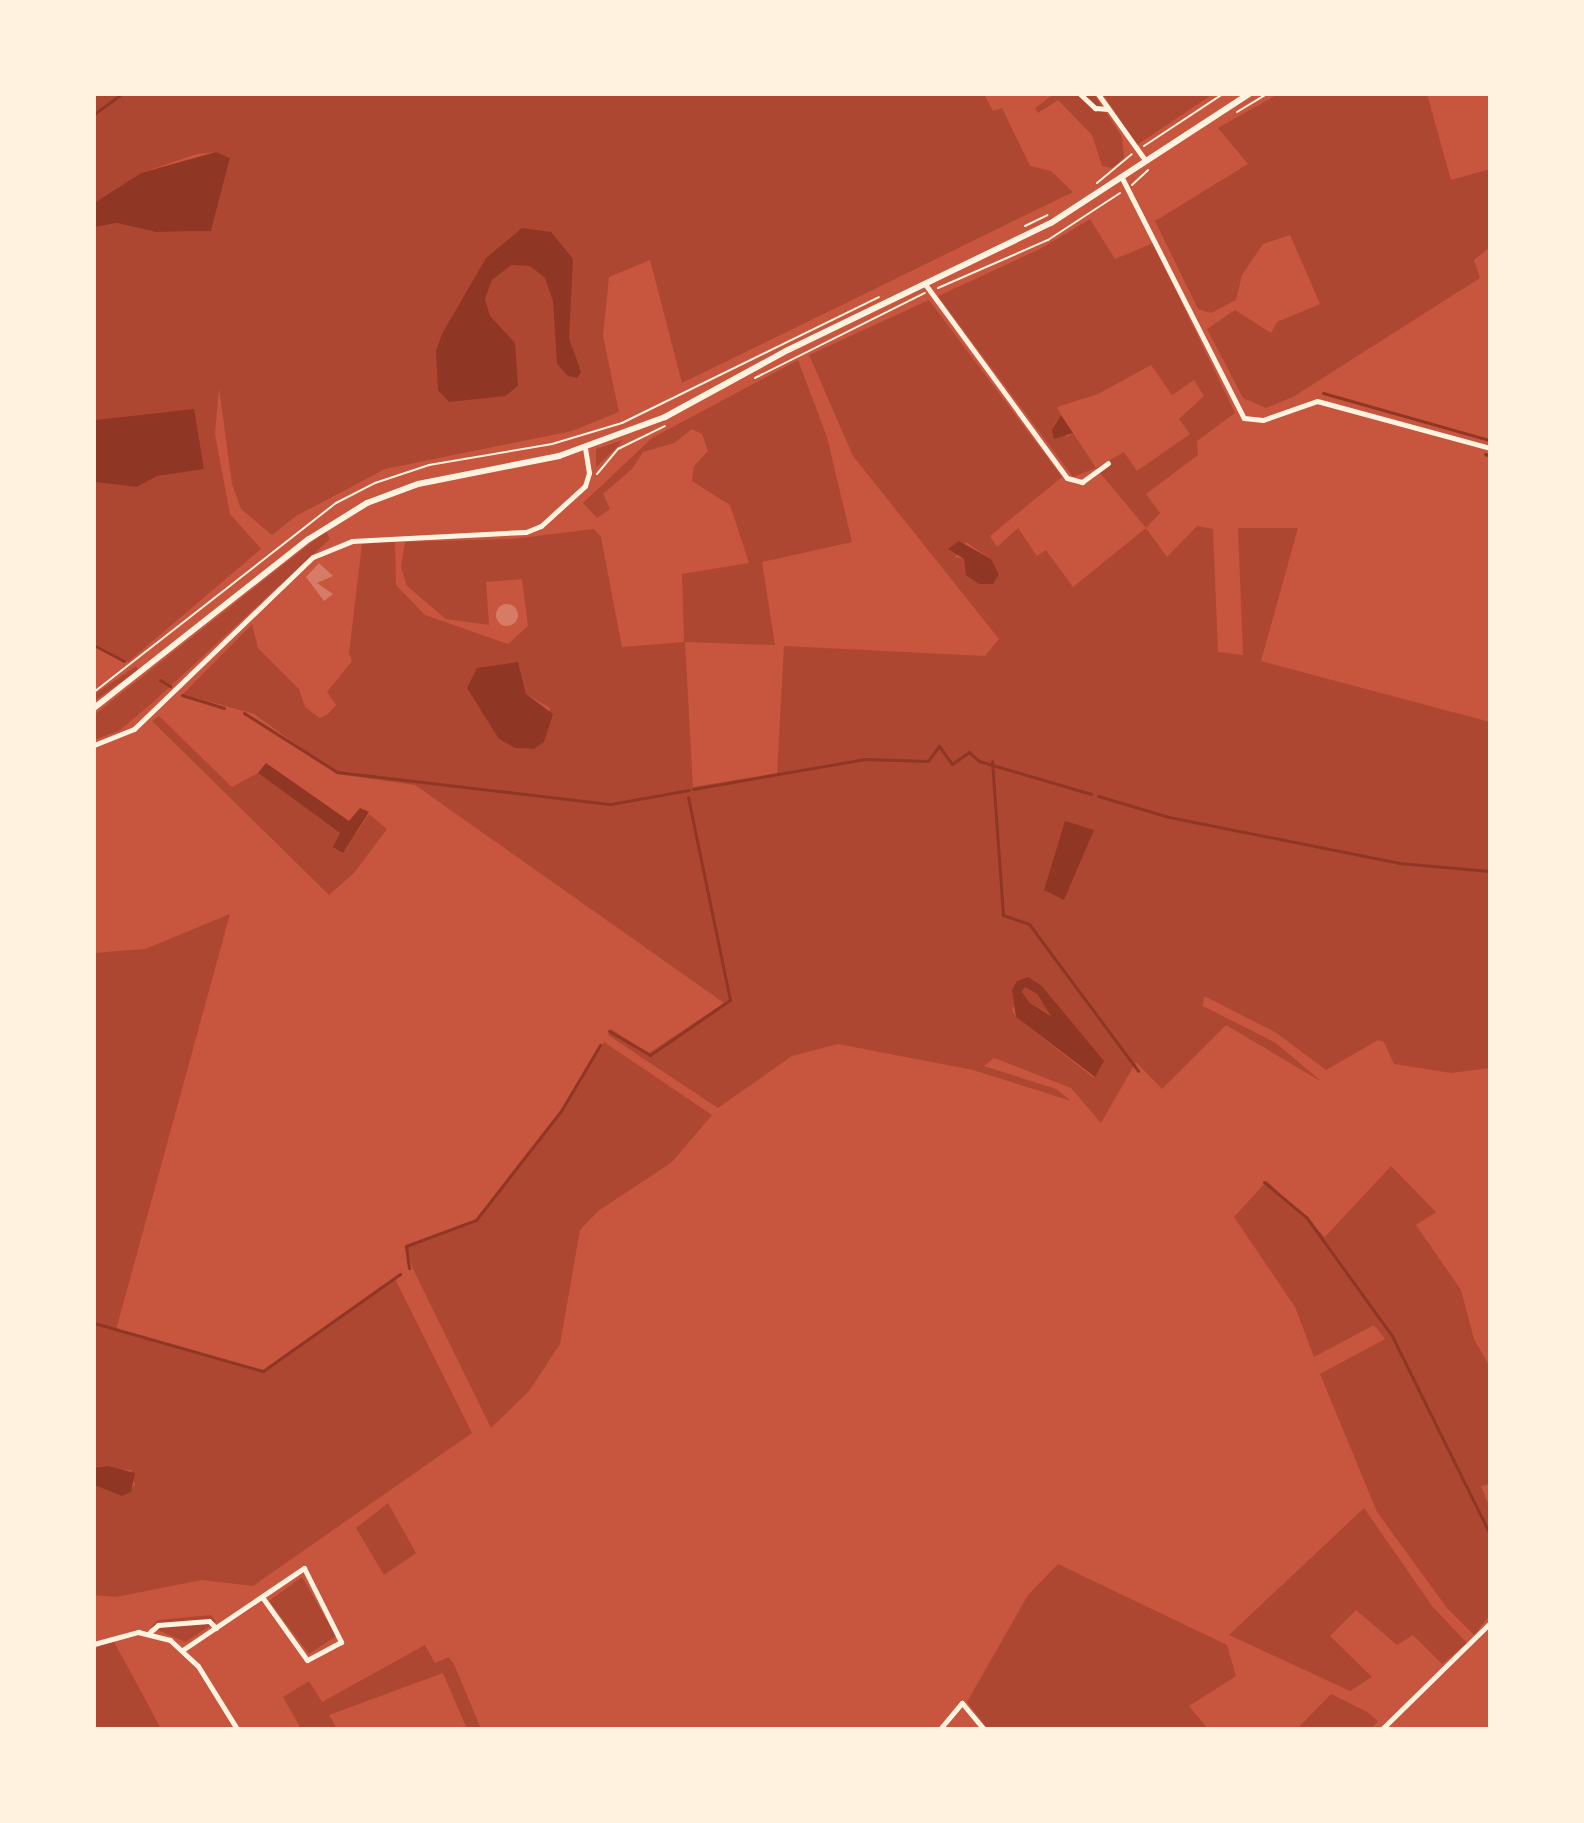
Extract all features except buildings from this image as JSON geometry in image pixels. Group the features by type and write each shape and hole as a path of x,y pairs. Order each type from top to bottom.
{"street":[{"path":"1080,94 1095,108 1108,109"},
{"path":"1098,94 1145,160"},
{"path":"94,708 151,668 309,539 367,503 418,484 585,448 665,417 1051,223 1249,94"},
{"path":"1121,176 1244,418 1263,420 1317,401 1490,448"},
{"path":"925,284 1067,478 1082,482 1108,463"},
{"path":"94,745 134,729 313,557 334,545 399,537 526,532 561,512 585,486 589,473 585,448"},
{"path":"184,1649 304,1568 341,1642 307,1660 262,1597"},
{"path":"150,1632 158,1625 209,1621 216,1628"},
{"path":"1382,1729 1490,1623"},
{"path":"94,1644 115,1635 150,1632 184,1649 237,1729"},
{"path":"940,1729 962,1703 984,1729"}],"path":[{"path":"1094,185 1138,150 1223,94"},
{"path":"751,380 930,291 1048,240 1129,187 1150,168"},
{"path":"1020,229 1060,209"},
{"path":"94,692 142,659 273,550 336,503 375,483 429,465 552,444 622,423 890,291"},
{"path":"585,486 618,449 670,424"}],"shaded area":[{"path":"94,94 984,94 993,111 1002,108 1030,166 1051,171 1073,192 682,383 650,260 609,277 603,336 619,412 572,431 385,469 296,516 272,535 241,509 232,484 219,388 215,434 230,514 261,549 128,662 94,643 94,482 137,487 157,476 204,468 195,421 166,412 94,420 94,227 117,223 156,232 211,231 230,158 216,152 197,154 141,173 94,203"},
{"path":"1054,94 1094,94 1122,137 1124,158 1112,168 1102,166 1092,135 1058,100 1038,113 1035,108"},
{"path":"1103,94 1213,94 1137,145"},
{"path":"1278,94 1427,94 1451,180 1490,169 1490,247 1474,260 1480,278 1293,397 1266,408 1243,398 1207,329 1235,310 1271,333 1277,322 1320,304 1290,235 1263,244 1242,275 1236,300 1211,313 1198,309 1155,221 1248,164 1218,128"},
{"path":"216,152 230,158 211,231 156,232 117,223 94,227 94,203 141,173"},
{"path":"1090,219 1115,259 1153,243 1235,413 1197,441 1198,455 1146,494 1160,513 1146,528 1096,468 1073,477 938,296 1040,249","holes":["1151,365 1172,395 1194,380 1204,396 1179,419 1190,434 1137,471 1124,452 1096,468 1073,433 1067,437 1054,425 1061,415 1057,407 1098,394"]},
{"path":"522,228 551,232 573,259 569,338 581,372 577,378 568,376 557,364 553,301 545,278 530,266 511,265 492,280 485,299 490,316 515,343 518,386 505,396 449,402 438,390 436,351 442,334 486,258"},
{"path":"929,300 1062,477 990,536 997,547 1018,528 1037,556 1046,550 1073,587 1146,528 1167,557 1197,526 1213,529 1218,652 1243,655 1238,528 1298,528 1261,661 1490,722 1490,1068 1451,1073 1394,1064 1384,1042 1378,1040 1326,1070 1275,1032 1204,996 1203,1006 1276,1043 1322,1082 1226,1025 1162,1089 1136,1062 1101,1123 1071,1088 994,1058 984,1066 1056,1089 1071,1101 973,1070 838,1044 792,1056 718,1108 608,1035 611,1029 649,1053 724,1003 415,785 337,774 254,714 183,694 252,624 258,648 299,689 305,707 320,718 328,714 336,705 327,692 352,661 349,653 362,544 395,542 396,585 425,615 508,644 528,626 522,579 486,582 489,625 446,619 407,586 401,567 405,542 512,539 594,529 601,537 622,647 684,642 682,574 749,563 730,505 692,481 694,466 708,451 702,434 692,429 674,443 643,452 632,469 603,494 610,509 597,518 583,503 652,438 798,360 827,437 852,542 762,562 775,645 685,642 693,787 777,773 784,646 985,656 999,639 853,456 809,355","holes":["966,542 991,559 999,574 965,569 964,559 955,557","518,662 526,694 550,708 544,742 534,749 515,748 499,739","1028,977 1041,985 1089,1044 1094,1078 1016,1017 1012,1010"]},
{"path":"194,409 204,469 157,476 137,487 94,482 94,420"},
{"path":"1061,415 1073,433 1054,439 1052,430"},
{"path":"623,440 616,448 596,467 596,449"},
{"path":"326,531 330,539 151,704 120,730 94,740 94,715"},
{"path":"959,541 991,559 999,574 993,584 979,584 966,575 964,559 948,549"},
{"path":"518,662 526,694 553,714 544,742 534,749 515,748 499,739 467,688 477,668"},
{"path":"136,666 138,670 94,701 94,695"},
{"path":"159,716 232,787 258,773 340,833 343,853 369,814 387,829 354,873 329,895 152,721"},
{"path":"266,763 349,821 360,808 369,812 343,853 333,847 340,833 258,773"},
{"path":"1065,821 1094,830 1064,900 1044,890"},
{"path":"230,914 116,1330 263,1371 395,1279 472,1433 253,1586 202,1580 116,1597 94,1595 94,1485 122,1496 135,1485 131,1470 94,1468 94,953 145,949"},
{"path":"1028,977 1041,985 1104,1061 1095,1077 1016,1017 1012,990 1017,981","holes":["1025,987 1037,994 1051,1016 1030,1003 1022,992"]},
{"path":"1025,987 1037,994 1051,1015 1030,1003 1022,992"},
{"path":"604,1042 712,1115 671,1163 598,1211 580,1230 560,1344 529,1391 491,1428 412,1267 407,1246 478,1220 557,1116"},
{"path":"1391,1166 1436,1212 1416,1225 1461,1290 1474,1339 1490,1367 1490,1484 1481,1486 1490,1508 1490,1615 1474,1635 1447,1608 1377,1512 1320,1374 1385,1339 1374,1325 1314,1357 1295,1307 1234,1217 1267,1181 1325,1237"},
{"path":"108,1466 135,1473 131,1492 122,1496 94,1485 94,1468"},
{"path":"388,1503 416,1553 384,1575 356,1528"},
{"path":"1364,1508 1432,1606 1467,1643 1442,1664 1413,1635 1397,1645 1356,1610 1330,1636 1372,1677 1350,1691 1229,1635"},
{"path":"1058,1564 1227,1645 1236,1676 1189,1706 1208,1729 988,1729 967,1702 1028,1595"},
{"path":"302,1577 336,1636 309,1654 269,1601"},
{"path":"211,1615 216,1622 185,1642 151,1627 158,1620"},
{"path":"113,1640 161,1729 94,1729 94,1649"},
{"path":"425,1645 435,1663 449,1657 454,1664 481,1729 467,1729 443,1673 329,1715 337,1729 301,1729 283,1697 309,1681 322,1702"},
{"path":"1331,1694 1378,1721 1371,1729 1298,1728"}],"waterway":[{"path":"94,114 122,94"},
{"path":"1323,393 1489,440"},
{"path":"1485,454 1490,456"},
{"path":"94,645 124,661"},
{"path":"160,680 170,686"},
{"path":"182,695 224,708"},
{"path":"244,713 337,772 611,804 689,790"},
{"path":"693,789 865,759 928,761 939,746 952,764 969,752 979,761 1091,794"},
{"path":"992,761 1003,915 1029,924 1138,1071"},
{"path":"1098,796 1169,817 1399,863 1490,871"},
{"path":"609,1031 650,1055 730,1000 688,797"},
{"path":"409,1268 406,1246 476,1220 561,1111 600,1045"},
{"path":"1264,1182 1307,1218 1392,1336 1490,1534"},
{"path":"94,1323 263,1371 400,1274"}]}
